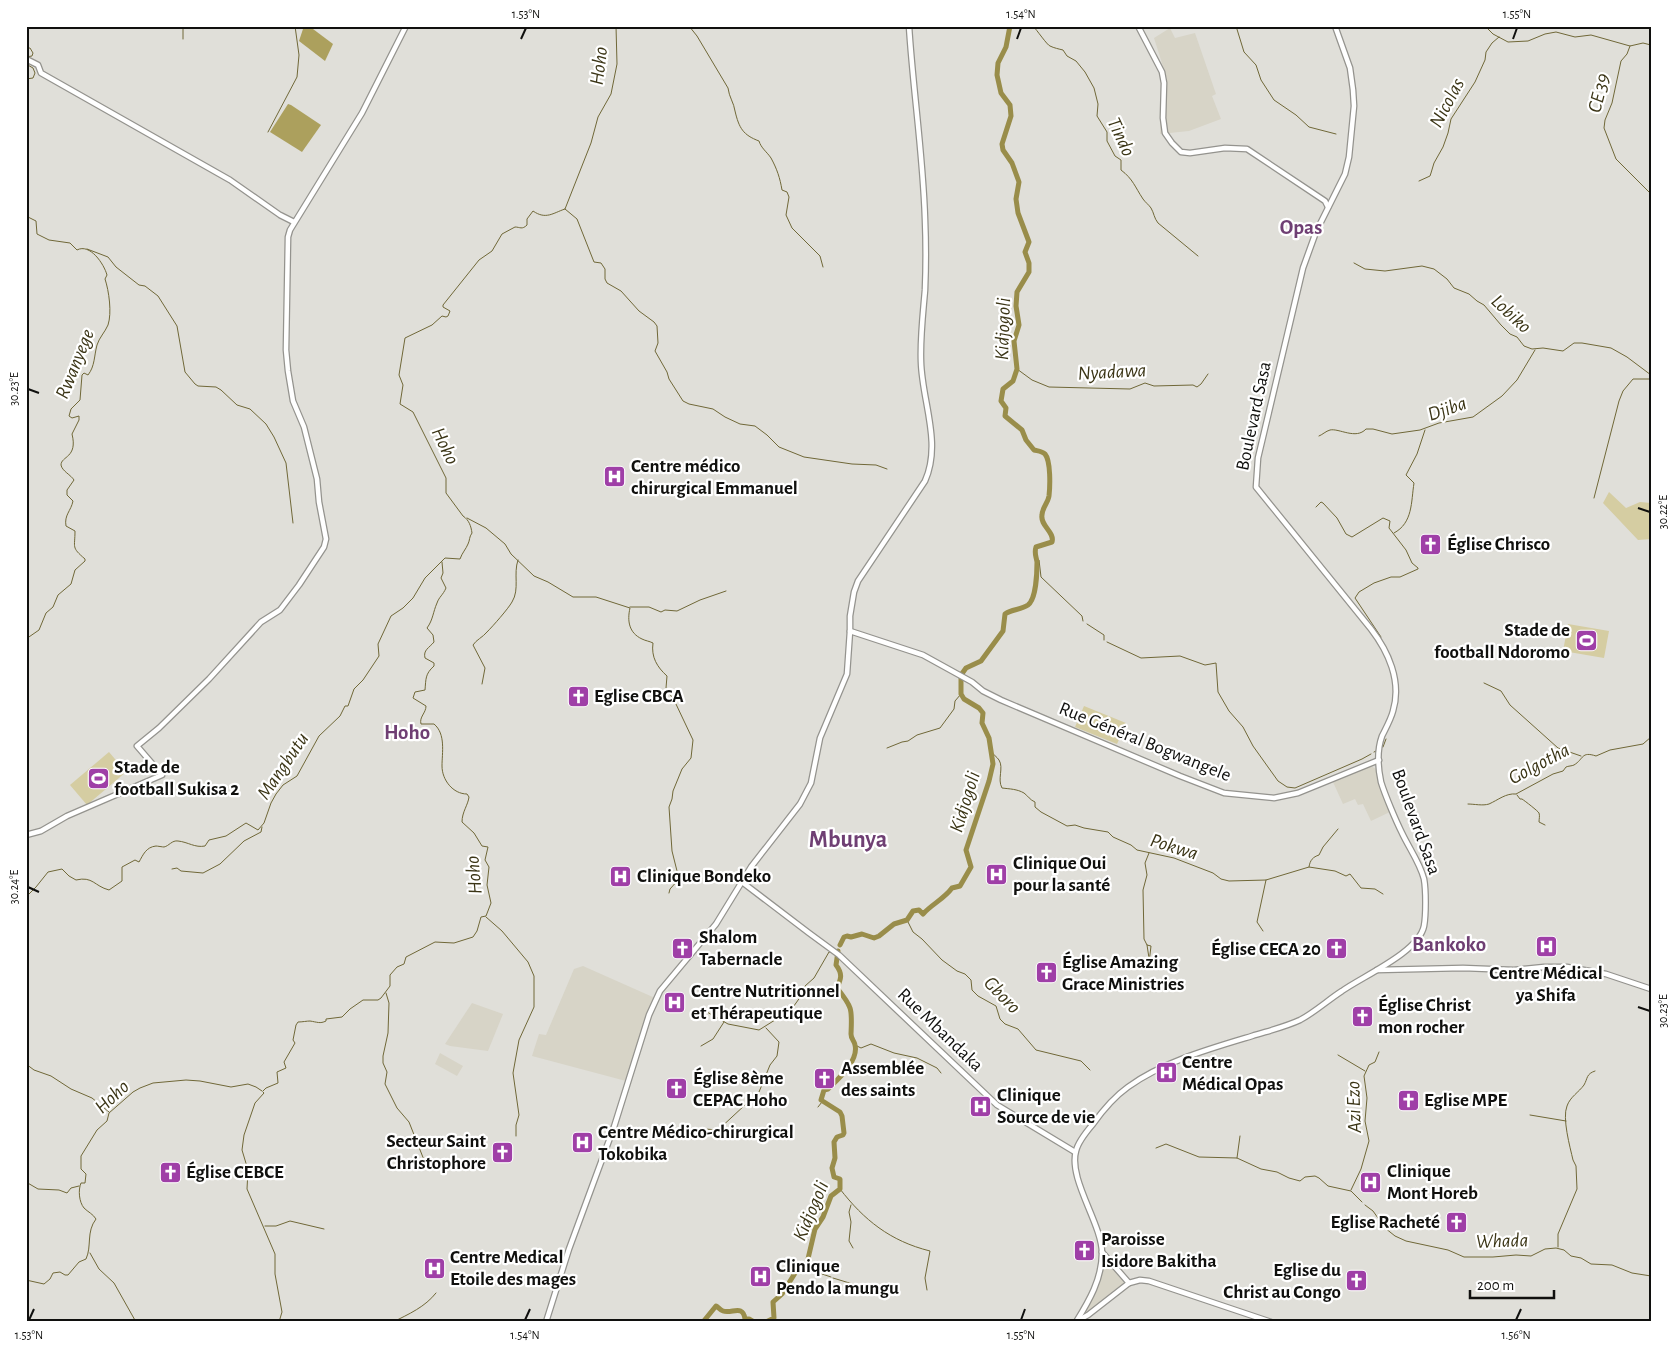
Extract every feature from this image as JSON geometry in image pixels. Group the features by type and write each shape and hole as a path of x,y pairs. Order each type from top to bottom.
{"street":[{"path":"26,835 162,775 138,746 210,679 261,622 280,610 324,547 326,539 317,479 304,427 293,401 288,371 286,350 287,243 294,222 362,112 406,26"},
{"path":"546,1322 569,1249 614,1127 649,1015 661,990 716,924 751,868 800,804 811,783 820,738 847,674 850,616 854,592 858,582 925,481 930,470 932,458 931,433 923,389 921,362 926,266 925,210 909,26"},
{"path":"1138,26 1162,72 1165,133 1181,152 1190,153 1225,148 1247,149 1325,201 1328,208"},
{"name":"Boulevard Sasa","path":"1075,1152 1109,1104 1129,1087 1168,1066 1203,1051 1299,1020 1402,953 1420,936 1424,925 1424,880 1402,833 1382,783 1379,747 1396,699 1392,668 1383,646 1256,487 1258,458 1298,286 1311,244 1345,174 1350,148 1354,106 1350,68 1335,26"},
{"path":"26,59 38,65 41,73 230,180 280,215 294,222"},
{"name":"Rue Général Bogwangele","path":"850,630 923,655 1001,700 1219,792 1274,798 1290,795 1307,790 1380,760"},
{"name":"Rue Mbandaka","path":"742,882 808,934 839,955 997,1106 1075,1152"},
{"path":"1377,970 1463,968 1514,970 1568,967 1601,972 1651,989"},
{"path":"1075,1152 1076,1173 1098,1235 1102,1252 1095,1286 1076,1322"},
{"path":"1102,1252 1129,1284"},
{"path":"1076,1322 1129,1284 1140,1280 1149,1281 1272,1322"}],"shaded area":[{"path":"304,26 309,26 333,44 325,61 299,41"},
{"path":"1170,28 1175,38 1195,33 1216,94 1212,96 1221,119 1189,131 1160,134 1162,87 1167,79 1154,38"},
{"path":"288,104 321,125 302,152 270,132"},
{"path":"1609,492 1626,508 1640,502 1651,503 1651,539 1638,540 1603,503"},
{"name":"Stade de football Ndoromo","path":"1568,624 1609,631 1604,658 1563,651"},
{"path":"1084,706 1126,723 1117,744 1075,727"},
{"name":"Stade de football Sukisa 2","path":"109,752 126,772 87,805 70,785"},
{"path":"1371,766 1376,769 1392,811 1371,821 1363,804 1358,805 1355,799 1343,804 1333,782"},
{"path":"583,966 655,998 626,1081 532,1056 539,1034 546,1035 574,969"},
{"path":"472,1003 503,1014 488,1051 445,1044"},
{"path":"440,1053 463,1066 457,1076 435,1064"},
{"path":"1105,1257 1127,1284 1087,1315 1083,1314"}],"waterway":[{"path":"183,26 183,39"},
{"path":"268,132 297,77 299,55 295,26"},
{"name":"Hoho","path":"26,897 48,872 62,869 76,880 90,880 109,890 122,881 122,867 135,860 139,862 150,848 156,846 164,847 176,841 205,846 209,840 226,836 246,823 258,830 264,823 276,794 283,785 297,776 319,736 340,716 345,706 348,706 354,689 363,680 379,656 378,644 391,616 413,598 425,578 445,558 460,559 469,543 472,533 470,526 467,519 446,493 446,478 413,412 400,404 403,385 399,375 405,338 432,325 442,316 448,316 450,311 443,307 443,305 479,260 492,251 502,234 515,227 525,227 527,219 533,211 546,215 565,209 591,143 598,117 611,94 617,64 616,26"},
{"path":"689,26 728,88 742,130 759,141 773,162 782,190 787,192 789,197 786,215 792,228 820,256 823,267"},
{"name":"Kidjogoli","path":"840,945 844,937 847,936 851,937 862,934 874,938 879,936 894,924 907,920 913,911 919,910 923,914 952,888 960,886 971,867 966,850 993,764 989,738 982,723 983,713 979,708 964,699 961,694 961,675 966,668 981,661 1003,631 1005,614 1025,607 1031,602 1036,579 1036,547 1052,542 1051,535 1042,519 1042,512 1049,492 1050,474 1047,457 1043,452 1034,450 1026,440 1022,430 1005,416 1006,408 1001,401 1003,389 1013,381 1017,369 1014,341 1019,325 1016,306 1017,292 1029,272 1029,263 1025,252 1029,242 1018,213 1016,199 1019,182 1012,163 1003,150 1002,144 1011,116 1010,105 1001,93 997,75 998,63 1006,47 1010,26"},
{"name":"Tindo","path":"1033,26 1049,45 1063,50 1085,72 1094,88 1098,104 1097,116 1107,132 1107,141 1115,156 1121,160 1121,170 1131,180 1151,208 1158,223 1198,256"},
{"path":"1236,26 1244,52 1256,65 1261,80 1274,100 1296,115 1309,127 1336,134"},
{"path":"1485,26 1493,34 1508,42 1528,41 1556,32 1575,37 1591,35 1630,46 1643,43 1651,45"},
{"name":"Nicolas","path":"1419,181 1430,176 1434,163 1443,147 1451,119 1475,82 1485,60 1486,52 1499,37"},
{"name":"CE 39","path":"1630,46 1627,54 1621,61 1612,103 1604,128 1616,159 1651,194"},
{"path":"26,48 30,48 33,53 32,56 26,57"},
{"path":"26,64 33,68 35,73 33,78 26,79"},
{"path":"565,209 577,219 594,262 601,263 605,269 607,283 621,291 639,311 657,326 658,343 655,351 683,401 713,409 740,424 755,426 779,447 804,457 852,464 876,465 887,469"},
{"name":"Rwanyege","path":"26,216 36,221 37,234 49,240 70,243 77,250 87,249 96,256 103,265 107,275 105,279 110,308 108,325 98,342 92,368 88,375 84,373 82,375 80,400 71,409 69,416 72,418 79,416 79,420 72,434 73,448 61,465 74,480 67,490 67,495 73,501 66,519 66,526 75,531 75,547 85,561 75,570 71,584 58,595 53,607 46,613 39,630 26,639"},
{"path":"87,249 108,257 116,267 139,285 145,286 158,296 177,326 185,372 195,384 198,386 216,387 237,405 250,409 266,424 286,463 293,523"},
{"name":"Lobiko","path":"1354,263 1365,269 1385,271 1422,266 1434,269 1447,279 1454,288 1469,294 1484,305 1501,325 1510,334 1517,337 1524,346 1532,349 1543,348 1563,351 1574,343 1582,343 1611,348 1651,375"},
{"name":"Djiba","path":"1319,436 1334,430 1357,434 1366,429 1392,434 1420,430 1439,423 1473,417 1502,396 1517,380 1535,350"},
{"name":"Nyadawa","path":"1017,369 1032,380 1049,387 1130,389 1145,383 1154,386 1193,385 1197,387 1208,374"},
{"path":"1594,498 1623,391 1633,379 1651,379"},
{"name":"Djiba","path":"1394,533 1405,524 1408,518 1414,483 1406,475 1417,454 1425,430"},
{"path":"1316,507 1321,502 1323,503 1337,518 1346,534 1352,537 1383,518 1390,521 1389,528 1406,550 1412,563 1418,568 1400,577 1391,577 1374,583 1359,592 1355,598 1381,637"},
{"path":"467,518 486,528 505,544 511,554 534,576 573,597 596,597 630,608 629,622 632,630 643,640 653,643 653,653 656,661 660,669 667,676 666,688 675,702 693,740 691,758 682,769 669,807 672,851 679,879 670,889 669,893"},
{"path":"1037,559 1039,560 1041,577 1082,616 1083,621"},
{"path":"482,684 485,668 473,645 493,626 512,602 516,592 518,560"},
{"name":"Hoho","path":"263,1091 278,1083 277,1072 286,1068 284,1062 295,1043 293,1040 298,1022 310,1021 318,1023 326,1021 326,1019 342,1017 363,1000 378,1000 390,986 390,975 397,967 404,964 406,957 435,942 454,943 473,937 481,917 486,916 491,903 487,885 489,867 485,860 488,847 482,846 474,833 462,822 469,797 467,794 457,792 446,781 442,771 442,738 434,724 421,724 426,706 413,698 415,692 425,690 427,674 434,666 434,663 425,658 425,653 434,642 433,635 427,628 438,601 446,588 441,578 443,573 442,562"},
{"path":"630,607 649,607 661,612 665,610 677,611 726,591"},
{"path":"1087,624 1104,635 1104,640"},
{"path":"1107,642 1141,658 1180,656 1205,665 1216,663 1218,692 1278,781 1287,787 1295,788 1371,754"},
{"path":"1484,683 1501,691 1510,705 1558,748 1581,756"},
{"path":"887,748 908,741 917,735 940,728 954,709 955,701 961,694"},
{"name":"Golgotha","path":"1468,804 1489,804 1505,796 1516,794 1553,774 1563,771 1566,767 1577,763 1585,755 1596,756 1610,750 1643,744 1651,737"},
{"path":"1383,747 1386,739"},
{"name":"Pokwa","path":"990,751 998,759 1001,766 1000,781 1002,788 1024,793 1035,802 1035,807 1041,812 1067,826 1075,825 1108,832 1113,837 1131,845 1137,850 1174,858 1229,881 1266,880 1309,867 1335,871 1346,876 1350,874 1361,888 1375,889 1383,894"},
{"path":"1517,795 1539,813 1539,822 1545,825"},
{"path":"172,869 177,868 181,871 203,873 220,864 244,841 261,832 262,827"},
{"path":"1309,867 1312,859 1319,855 1338,829"},
{"path":"1149,853 1145,863 1147,875 1143,890 1144,939 1147,945 1151,946 1149,963 1153,968"},
{"path":"1263,931 1257,922 1266,880"},
{"path":"26,886 32,889"},
{"path":"486,917 502,931 528,962 534,976 534,1007 519,1040 513,1073 519,1115 516,1125 516,1136"},
{"name":"Gboro","path":"907,920 913,932 942,960 957,971 965,974 971,980 972,990 978,996 996,1006 1000,1019 1005,1024 1018,1029 1036,1050 1081,1061 1090,1070"},
{"path":"1147,945 1149,958"},
{"name":"Kidjogoli","path":"766,1322 774,1318 773,1302 782,1294 797,1270 804,1268 807,1263 815,1229 823,1217 831,1196 840,1189 840,1179 834,1177 832,1168 835,1158 834,1142 837,1137 844,1133 842,1116 840,1112 821,1100 824,1090 828,1089 847,1069 854,1057 855,1051 855,1043 851,1036 849,1005 837,988 841,976 836,965 838,951"},
{"path":"707,1012 728,1024 759,1030 791,1010 801,996 805,986 814,978 829,952 832,952"},
{"path":"386,993 389,1003 388,1033 383,1056 383,1063 387,1072 385,1084 397,1108 409,1122 426,1165"},
{"path":"701,1046 713,1039 724,1022"},
{"path":"692,1139 705,1129 718,1130 759,1092 770,1065 777,1056 779,1042 766,1028"},
{"path":"855,1045 861,1048 871,1044 894,1053 917,1058 937,1068 941,1073"},
{"name":"Azi Ezo","path":"1351,1190 1361,1169 1369,1141 1365,1121 1367,1098 1364,1076 1369,1065 1375,1062 1379,1052"},
{"path":"1338,1055 1365,1071"},
{"path":"26,1064 34,1070 51,1076 71,1089 92,1098 109,1112"},
{"path":"1558,1247 1558,1234 1577,1189 1576,1166 1573,1160 1565,1118 1567,1106 1584,1085 1589,1075 1595,1071"},
{"name":"Hoho","path":"26,1280 44,1284 53,1273 60,1272 68,1275 79,1262 86,1259 91,1229 96,1219 84,1208 80,1199 80,1186 81,1183 85,1183 86,1174 81,1169 81,1156 97,1130 107,1121 109,1113 133,1092 153,1083 186,1080 231,1087 248,1084 262,1091"},
{"path":"263,1092 255,1103 244,1135 242,1150 248,1170 247,1189 275,1254 275,1274 282,1312 279,1322"},
{"name":"Kidjogoli","path":"818,1107 822,1102"},
{"path":"1530,1115 1566,1121"},
{"path":"1237,1158 1240,1136"},
{"name":"Whada","path":"1156,1148 1166,1144 1199,1157 1237,1158 1261,1169 1277,1172 1300,1181 1305,1177 1315,1176 1328,1186 1351,1191 1362,1202"},
{"path":"26,1182 38,1189 59,1190 67,1193 71,1188 79,1186"},
{"path":"840,1189 868,1220 879,1228 902,1241 930,1251 925,1278 927,1290"},
{"path":"851,1205 849,1212 851,1222 849,1241 853,1248"},
{"name":"Whada","path":"1365,1205 1373,1211 1385,1228 1395,1236 1406,1241 1448,1250 1464,1257 1531,1256 1545,1249 1556,1248 1564,1250 1571,1256 1581,1258 1591,1264 1612,1265 1632,1273 1651,1276"},
{"path":"265,1226 276,1226 290,1221 324,1229"},
{"path":"90,1253 99,1269 114,1283 136,1322"},
{"path":"804,1268 831,1277"},
{"path":"833,1278 856,1285"},
{"path":"393,1322 422,1306 436,1293"},
{"name":"Kidjogoli","path":"703,1322 716,1306 726,1312 740,1311 744,1314 745,1319 754,1322"},
{"path":"280,1322 290,1322"}],"place":[{"name":"Centre médico chirurgical Emmanuel","path":"615,477"},
{"name":"Église Chrisco","path":"1431,544"},
{"name":"Stade de football Ndoromo","path":"1586,641"},
{"name":"Eglise CBCA","path":"578,696"},
{"name":"Stade de football Sukisa 2","path":"98,778"},
{"name":"Clinique Oui pour la santé","path":"997,874"},
{"name":"Clinique Bondeko","path":"621,876"},
{"name":"Centre Médical ya Shifa","path":"1546,947"},
{"name":"Shalom Tabernacle","path":"683,948"},
{"name":"Église CECA 20","path":"1337,949"},
{"name":"Église Amazing Grace Ministries","path":"1046,973"},
{"name":"Centre Nutritionnel et Thérapeutique","path":"675,1002"},
{"name":"Église Christ mon rocher","path":"1362,1016"},
{"name":"Centre Médical Opas","path":"1166,1073"},
{"name":"Assemblée des saints","path":"825,1079"},
{"name":"Église 8ème CEPAC Hoho","path":"677,1089"},
{"name":"Eglise MPE","path":"1408,1100"},
{"name":"Clinique Source de vie","path":"981,1106"},
{"name":"Centre Médico-chirurgical Tokobika","path":"582,1143"},
{"name":"Secteur Saint Christophore","path":"502,1152"},
{"name":"Église CEBCE","path":"170,1172"},
{"name":"Clinique Mont Horeb","path":"1371,1182"},
{"name":"Eglise Racheté","path":"1456,1222"},
{"name":"Paroisse Isidore Bakitha","path":"1085,1250"},
{"name":"Centre Medical Etoile des mages","path":"434,1268"},
{"name":"Clinique Pendo la mungu","path":"760,1277"},
{"name":"Eglise du Christ au Congo","path":"1357,1281"}],"district":[{"name":"Opas","path":"1301,227"},
{"name":"Hoho","path":"407,732"},
{"name":"Mbunya","path":"848,840"},
{"name":"Bankoko","path":"1449,944"}],"water label":[{"name":"Mangbutu","path":"283,766"}]}
